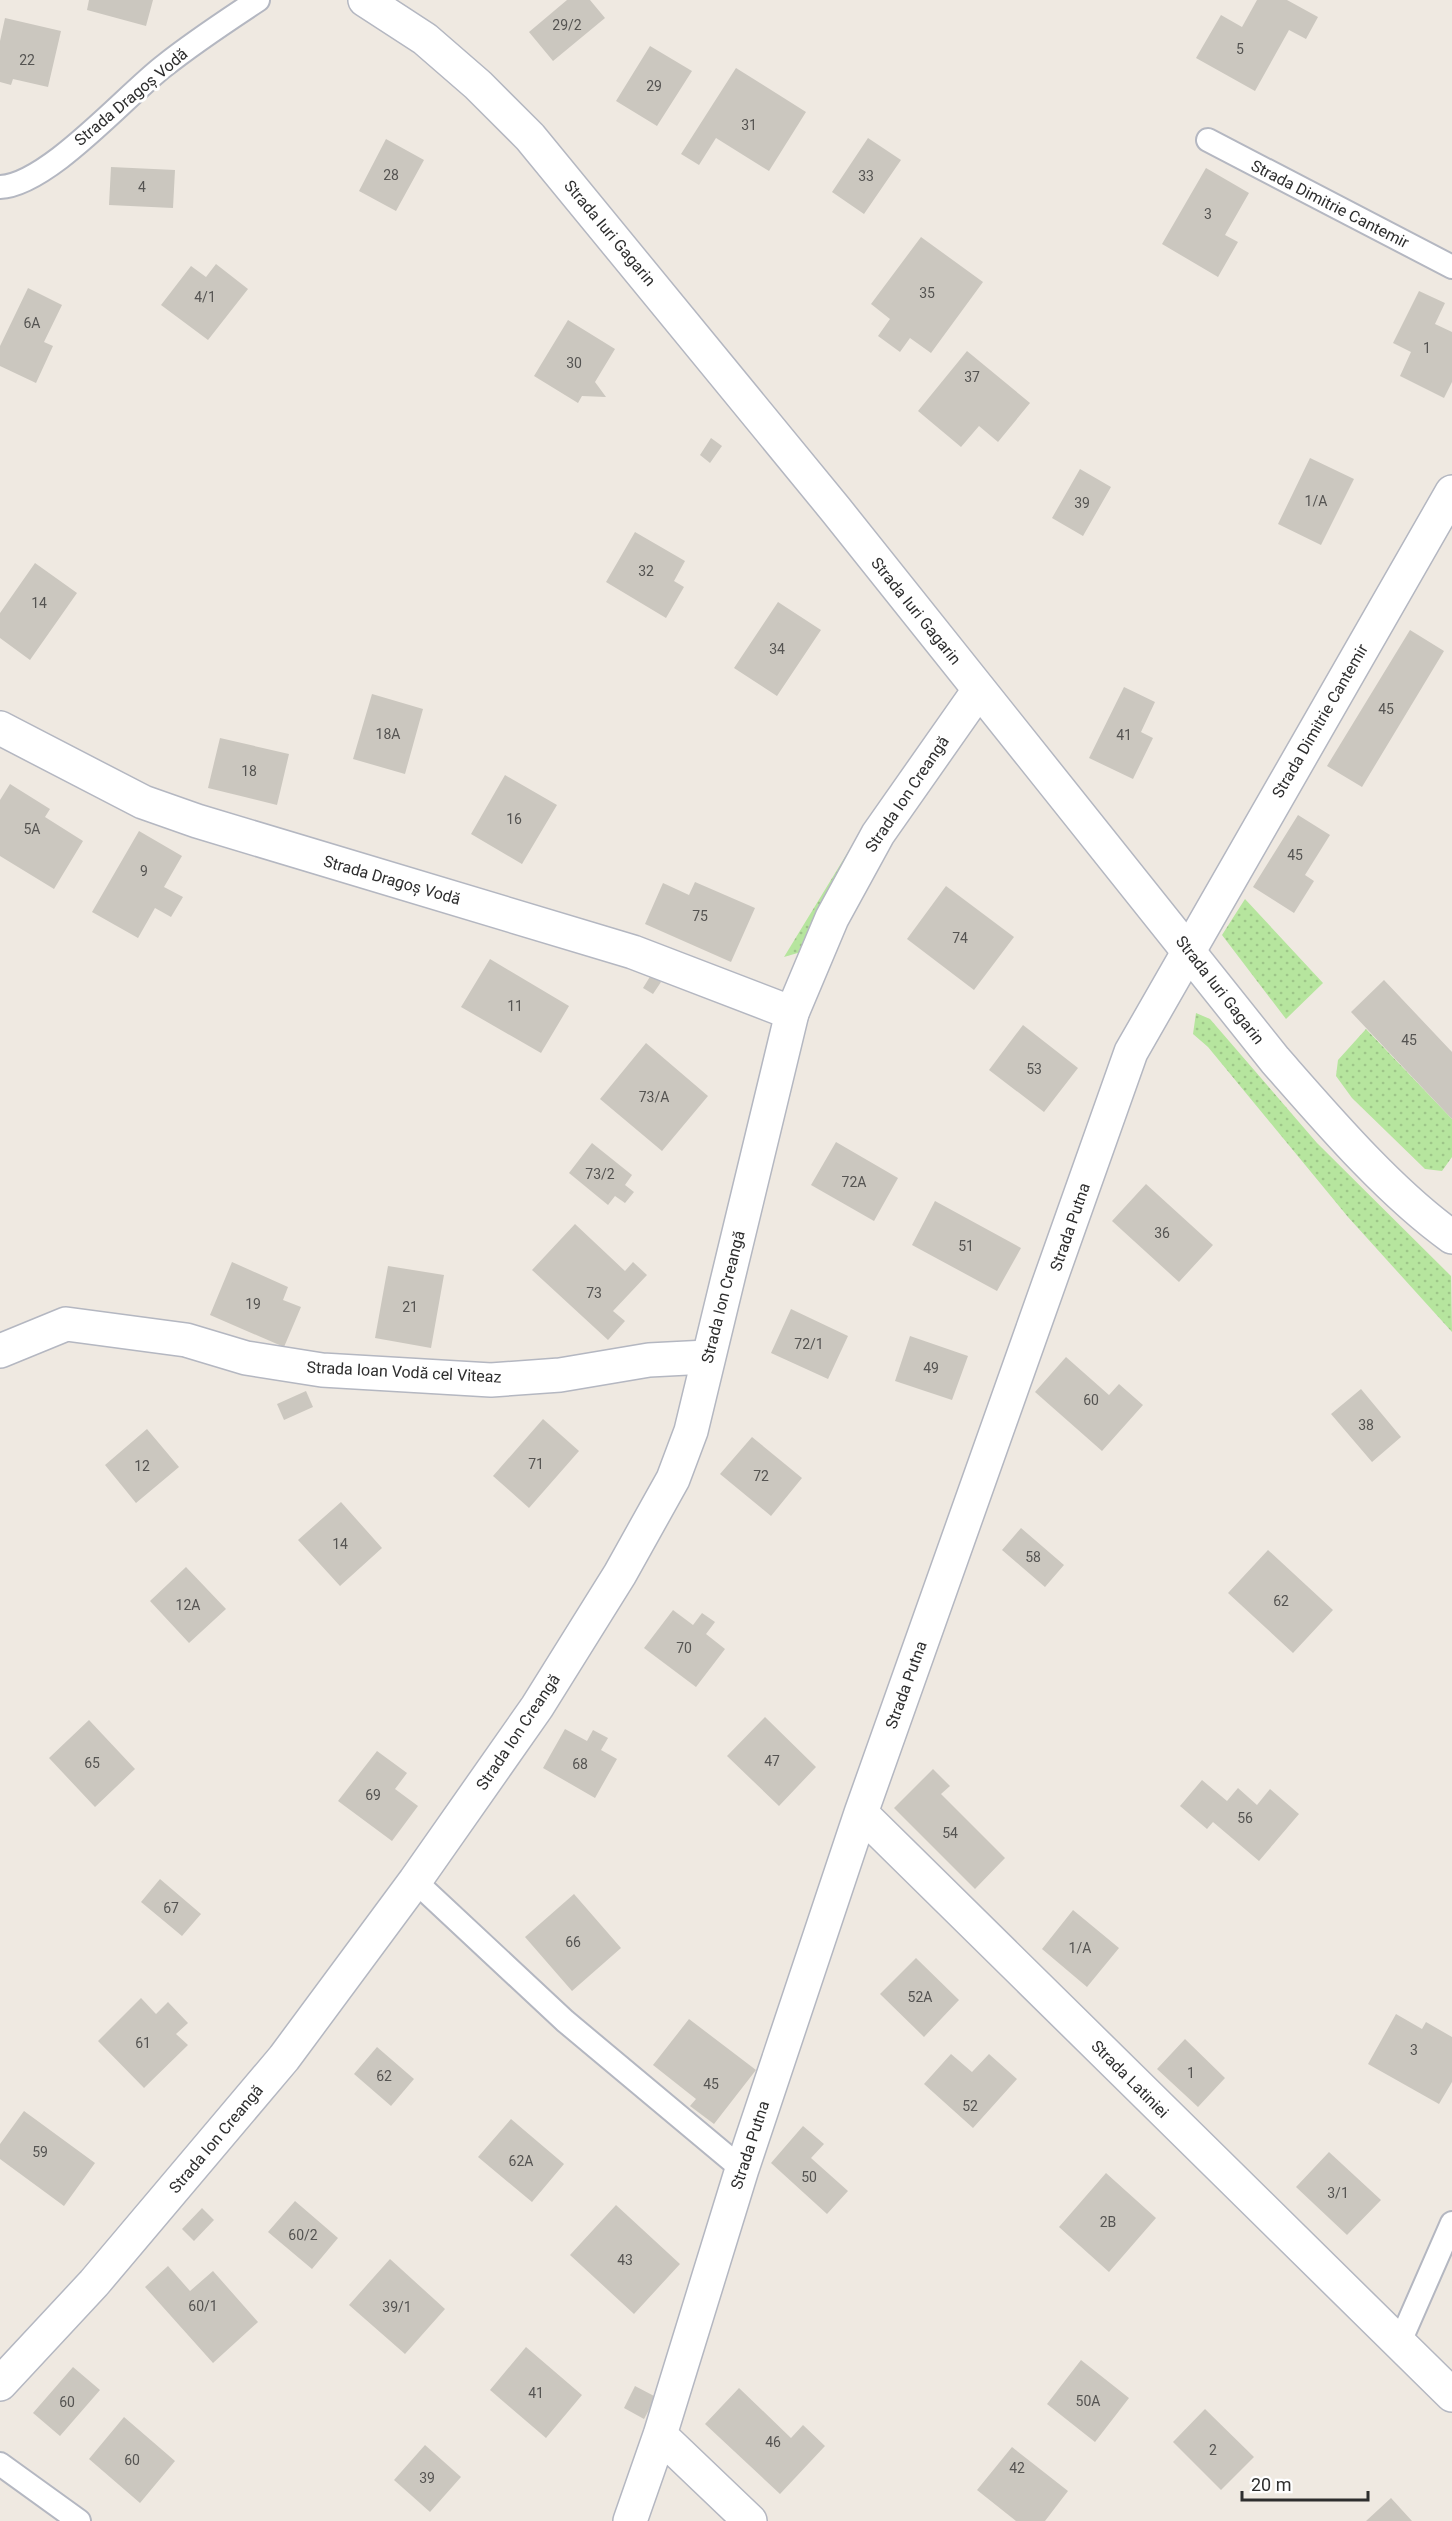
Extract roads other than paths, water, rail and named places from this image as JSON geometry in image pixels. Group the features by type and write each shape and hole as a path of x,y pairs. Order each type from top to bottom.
{"street":[{"name":"Strada Iuri Gagarin","path":"365,0 425,39 478,84 530,137 698,339 1275,1060 1326,1117 1405,1197 1452,1237"},
{"name":"Strada Dimitrie Cantemir","path":"1188,950 1452,492"},
{"name":"Strada Ion Creangă","path":"0,2384 94,2283 284,2058 415,1881 537,1707 625,1565 673,1479 691,1431 707,1357 792,1013 831,918 878,834 979,690"},
{"name":"Strada Dragoș Vodă","path":"0,728 143,802 197,822 633,952 792,1013"},
{"name":"Strada Putna","path":"630,2521 660,2434 742,2169 861,1813 1131,1052 1188,950"},
{"name":"Strada Ioan Vodă cel Viteaz","path":"0,1351 66,1324 186,1340 246,1358 322,1370 491,1380 560,1375 649,1360 707,1357"},
{"name":"Strada Latiniei","path":"861,1813 1452,2395"},
{"path":"660,2434 750,2521"}],"lane":[{"name":"Strada Dragoș Vodă","path":"0,187 9,186 30,177 65,153 163,66 258,0"},
{"name":"Strada Dimitrie Cantemir","path":"1208,140 1452,267"},
{"path":"415,1881 565,2021 742,2169"},
{"path":"1399,2344 1452,2223"},
{"path":"0,2464 79,2521"}]}
